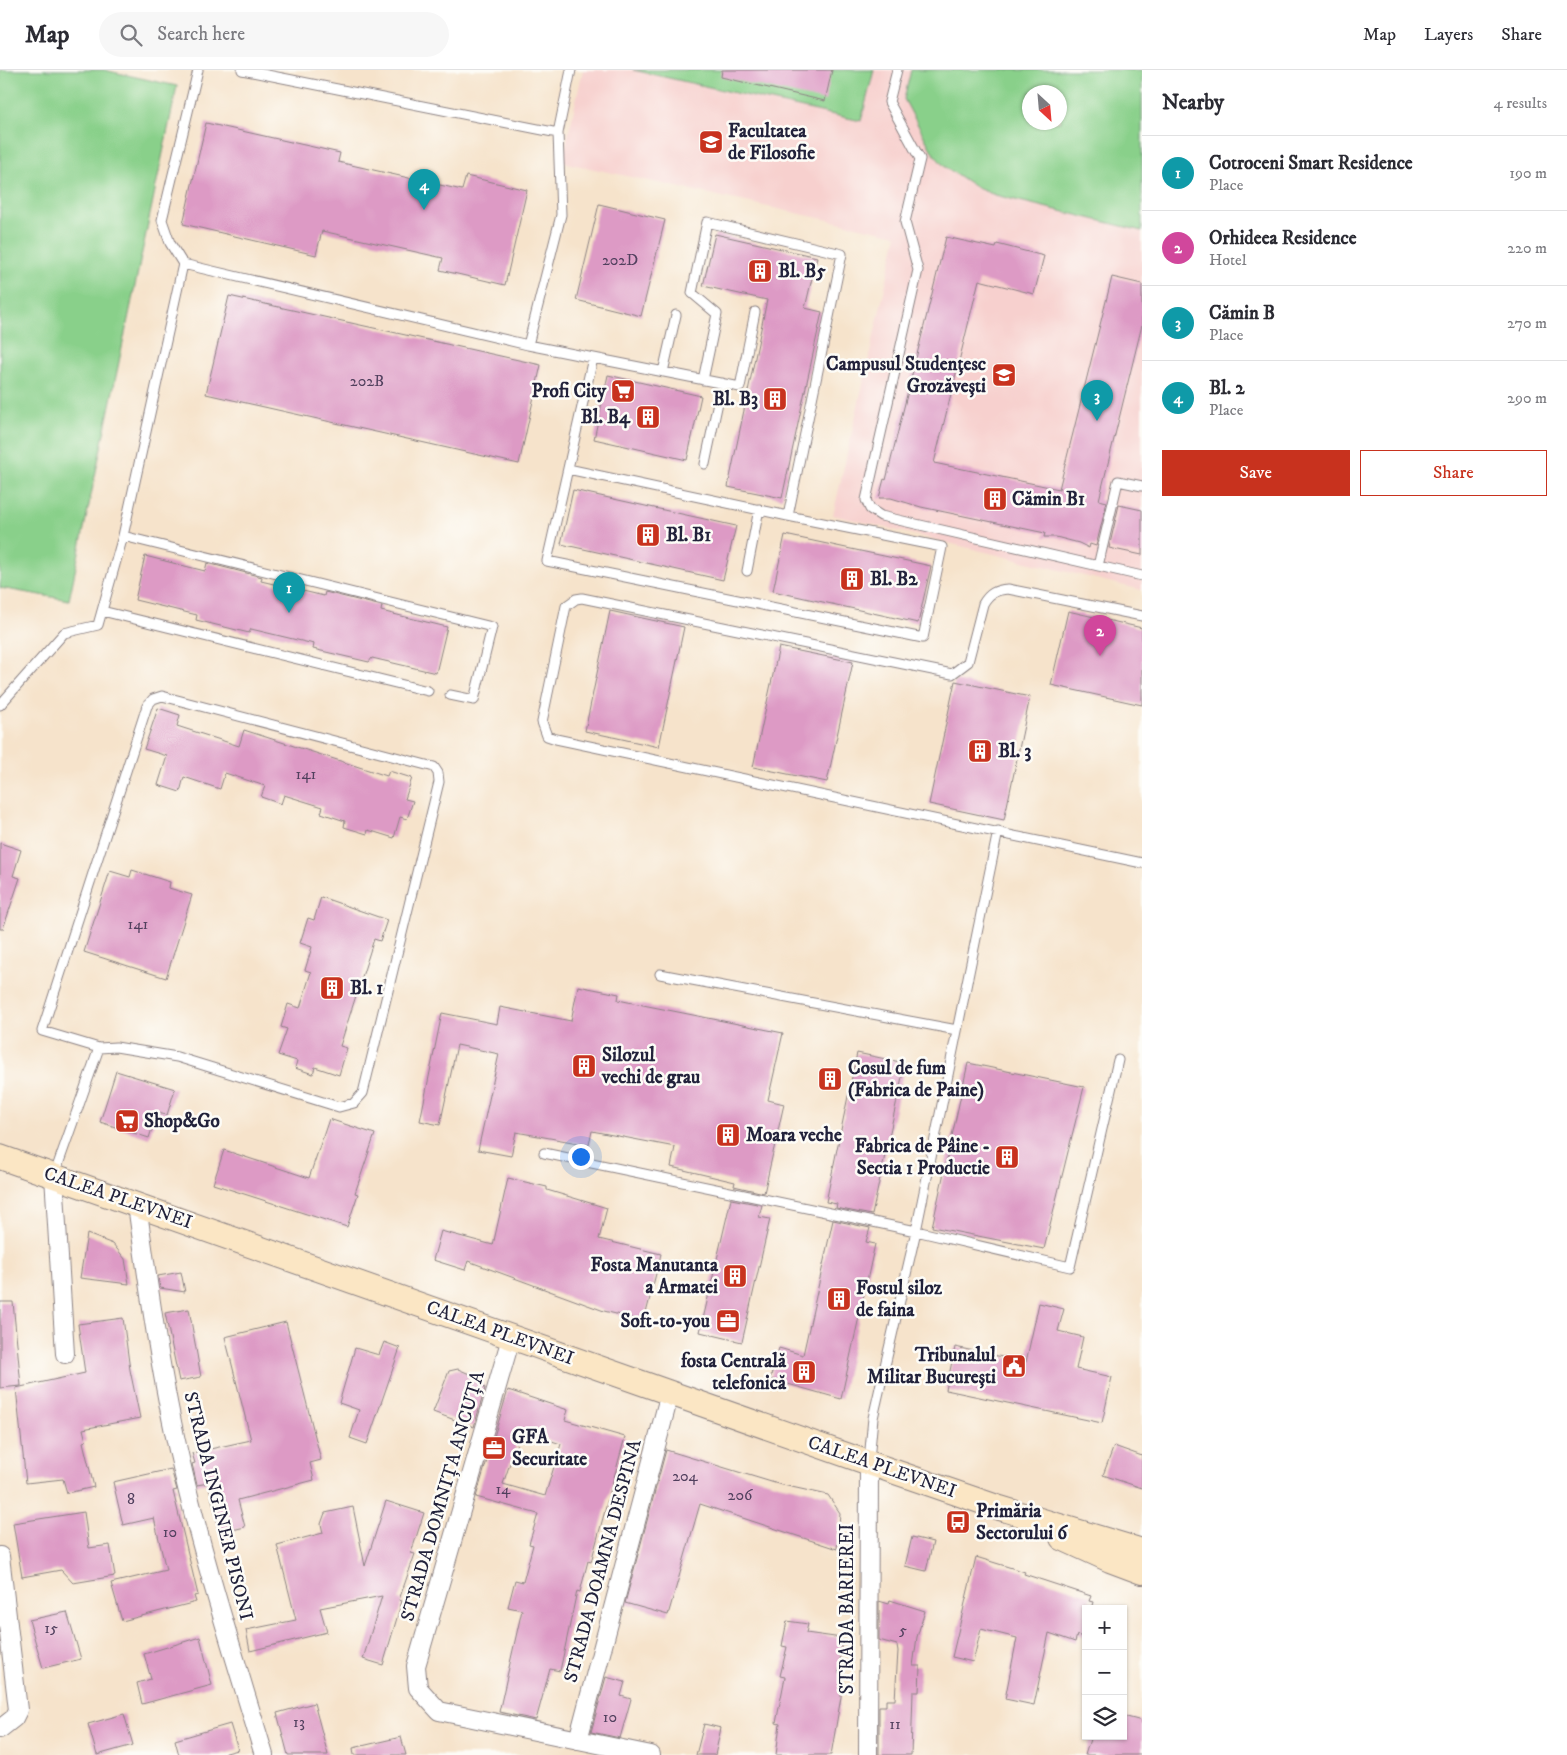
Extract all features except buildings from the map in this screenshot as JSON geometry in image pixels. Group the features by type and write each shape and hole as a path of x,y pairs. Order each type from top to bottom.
{"main road":[{"name":"CALEA PLEVNEI","path":"0,1157 869,1464 1000,1508 1142,1550"},
{"name":"CALEA PLEVNEI","path":"1000,1508 1110,1560 1142,1572"}],"street":[{"path":"54,1176 65,1354"},
{"name":"STRADA INGINER PISONI","path":"137,1205 151,1306 180,1462 215,1593 264,1755"},
{"name":"STRADA DOMNIȚA ANCUȚA","path":"511,1338 416,1666 418,1688 439,1711 578,1740"},
{"name":"STRADA DOAMNA DESPINA","path":"578,1740 670,1393"},
{"name":"STRADA BARIEREI","path":"868,1755 869,1464"},
{"path":"0,1556 18,1710 14,1718 0,1729"},
{"path":"578,1740 651,1755"}],"lane":[{"path":"0,705 64,633 98,625 123,536 183,264 170,243 162,220 198,70"},
{"path":"242,70 558,133"},
{"path":"528,345 561,215 558,133 571,70"},
{"path":"897,70 889,102 920,159 905,222 918,270 866,500 870,509 881,516 1142,576"},
{"path":"703,380 717,314 692,292 707,222 842,254 788,516"},
{"path":"183,264 528,345 740,387 755,312"},
{"path":"663,372 676,315"},
{"path":"568,469 942,547 923,638 547,561 593,358"},
{"path":"705,464 722,383"},
{"path":"1098,566 1118,481 1142,486"},
{"path":"747,571 759,510"},
{"path":"123,536 492,627 474,700 450,695"},
{"path":"1142,616 1008,589 997,590 988,596 983,604 968,662 952,674 582,598 576,599 566,606 542,722 548,736 1142,863"},
{"path":"102,611 428,691"},
{"path":"162,696 434,767 438,774 439,782 363,1093 354,1103 339,1107 177,1057 116,1047 99,1048 42,1030 147,706 152,698 162,696"},
{"path":"869,1464 873,1418 916,1230 998,832"},
{"path":"660,974 957,1030"},
{"path":"54,1176 99,1048"},
{"path":"544,1153 916,1230 1070,1267 1118,1060"}],"shaded area":[{"name":"Campusul Studențesc Grozăvești","path":"583,70 1142,70 1142,590 833,515 897,235 562,162"}],"green space":[{"path":"0,70 104,70 177,86 69,600 0,588"},
{"path":"633,70 874,70 861,121"},
{"path":"911,70 1142,70 1142,231 995,195 977,188 944,166 933,153 904,99"}],"place":[{"name":"Facultatea de Filosofie","path":"711,142"},
{"name":"Bl. 2","path":"424,210"},
{"name":"Bl. B5","path":"760,271"},
{"name":"Campusul Studențesc Grozăvești","path":"1004,375"},
{"name":"Profi City","path":"623,391"},
{"name":"Bl. B3","path":"775,399"},
{"name":"Bl. B4","path":"648,417"},
{"name":"Cămin B","path":"1097,421"},
{"name":"Cămin B1","path":"995,499"},
{"name":"Bl. B1","path":"648,535"},
{"name":"Bl. B2","path":"852,579"},
{"name":"Cotroceni Smart Residence","path":"289,613"},
{"name":"Orhideea Residence","path":"1100,656"},
{"name":"Bl. 3","path":"980,751"},
{"name":"Bl. 1","path":"332,988"},
{"name":"Silozul vechi de grau","path":"584,1066"},
{"name":"Cosul de fum (Fabrica de Paine)","path":"830,1079"},
{"name":"Shop&Go","path":"127,1121"},
{"name":"Moara veche","path":"728,1135"},
{"name":"Fabrica de Pâine - Sectia 1 Productie","path":"1007,1157"},
{"name":"Fosta Manutanta a Armatei","path":"735,1276"},
{"name":"Fostul siloz de faina","path":"839,1299"},
{"name":"Soft-to-you","path":"728,1321"},
{"name":"Tribunalul Militar București","path":"1014,1366"},
{"name":"fosta Centrală telefonică","path":"804,1372"},
{"name":"GFA Securitate","path":"494,1448"},
{"name":"Primăria Sectorului 6","path":"958,1522"}]}
